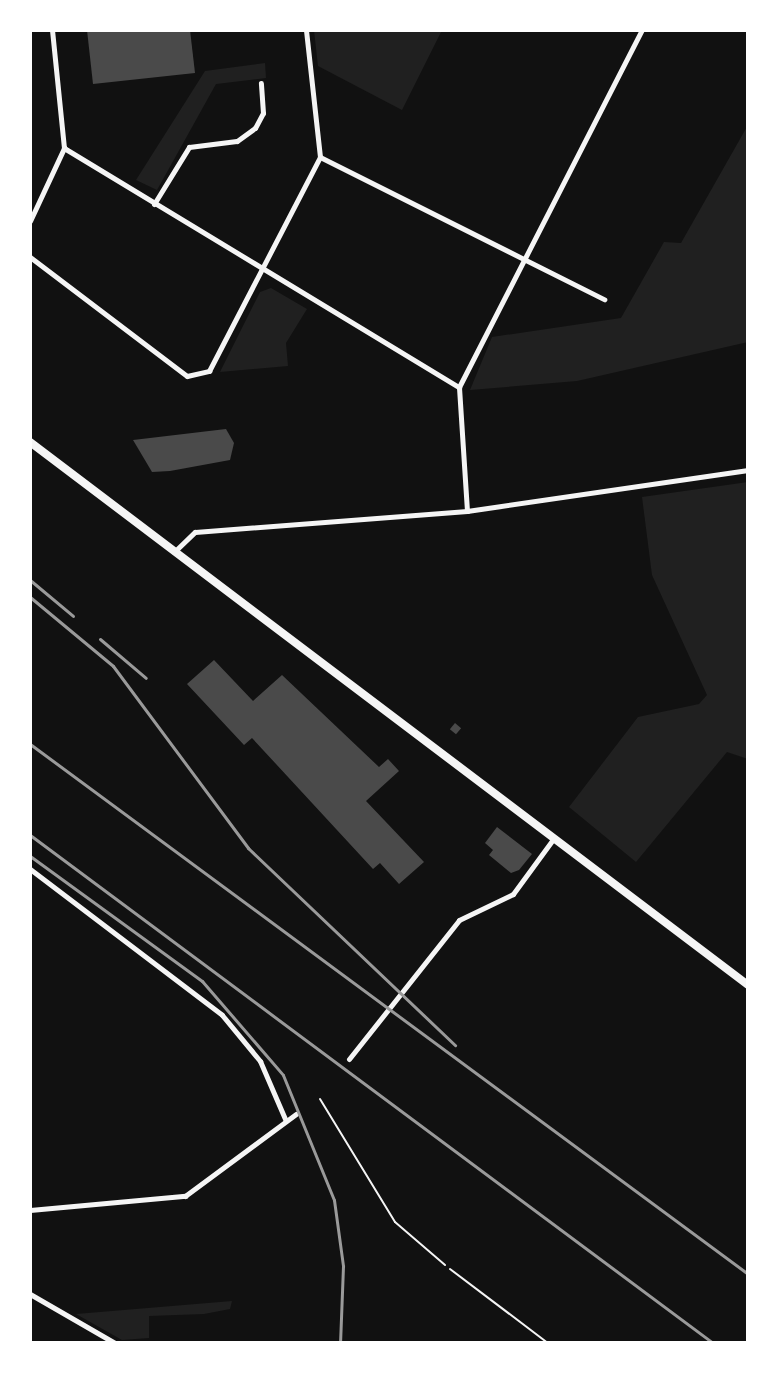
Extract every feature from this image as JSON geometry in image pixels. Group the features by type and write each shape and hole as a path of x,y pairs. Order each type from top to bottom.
{"main road":[{"path":"30,442 748,985"}],"street":[{"path":"30,221 64,148 52,30"},
{"path":"30,257 187,376 199,377 261,272 320,157 306,30"},
{"path":"467,511 459,387 642,30"},
{"path":"154,204 189,147 237,141 255,128 263,113 261,83"},
{"path":"64,148 261,272 459,387"},
{"path":"320,157 604,299"},
{"path":"174,552 195,532 467,511 748,470"},
{"path":"349,1059 459,920 513,894 554,838"},
{"path":"30,869 222,1015 260,1061 286,1121"},
{"path":"30,1210 185,1196 296,1114"},
{"path":"30,1294 115,1343"}],"lane":[{"path":"320,1099 395,1222 445,1265"}],"path":[{"path":"445,1265 548,1343"}],"shaded area":[{"path":"314,30 442,30 402,110 318,66"},
{"path":"265,63 266,78 216,84 157,190 136,180 205,71"},
{"path":"748,125 748,342 577,381 470,390 492,337 621,318 664,242 681,243"},
{"path":"271,288 307,309 286,343 288,366 220,372 260,292"},
{"path":"748,482 748,759 727,752 636,862 569,807 638,717 699,704 707,695 652,575 642,497"},
{"path":"232,1301 230,1309 204,1314 149,1316 149,1338 122,1340 76,1314"}],"building":[{"path":"87,30 190,30 195,73 93,84"},
{"path":"226,429 234,443 230,460 170,471 152,472 133,440"},
{"path":"214,660 253,701 282,675 379,767 388,759 399,771 366,801 424,862 399,884 380,863 373,869 252,738 244,745 187,684"},
{"path":"455,723 461,728 456,734 450,729"},
{"path":"497,827 532,854 519,870 511,873 489,855 493,850 485,843"}],"railway":[{"path":"30,580 73,616"},
{"path":"30,597 113,666 248,848 455,1045"},
{"path":"100,639 146,678"},
{"path":"30,744 748,1274"},
{"path":"30,835 713,1343"},
{"path":"30,856 202,981 283,1075 334,1200 343,1266 340,1343"}]}
